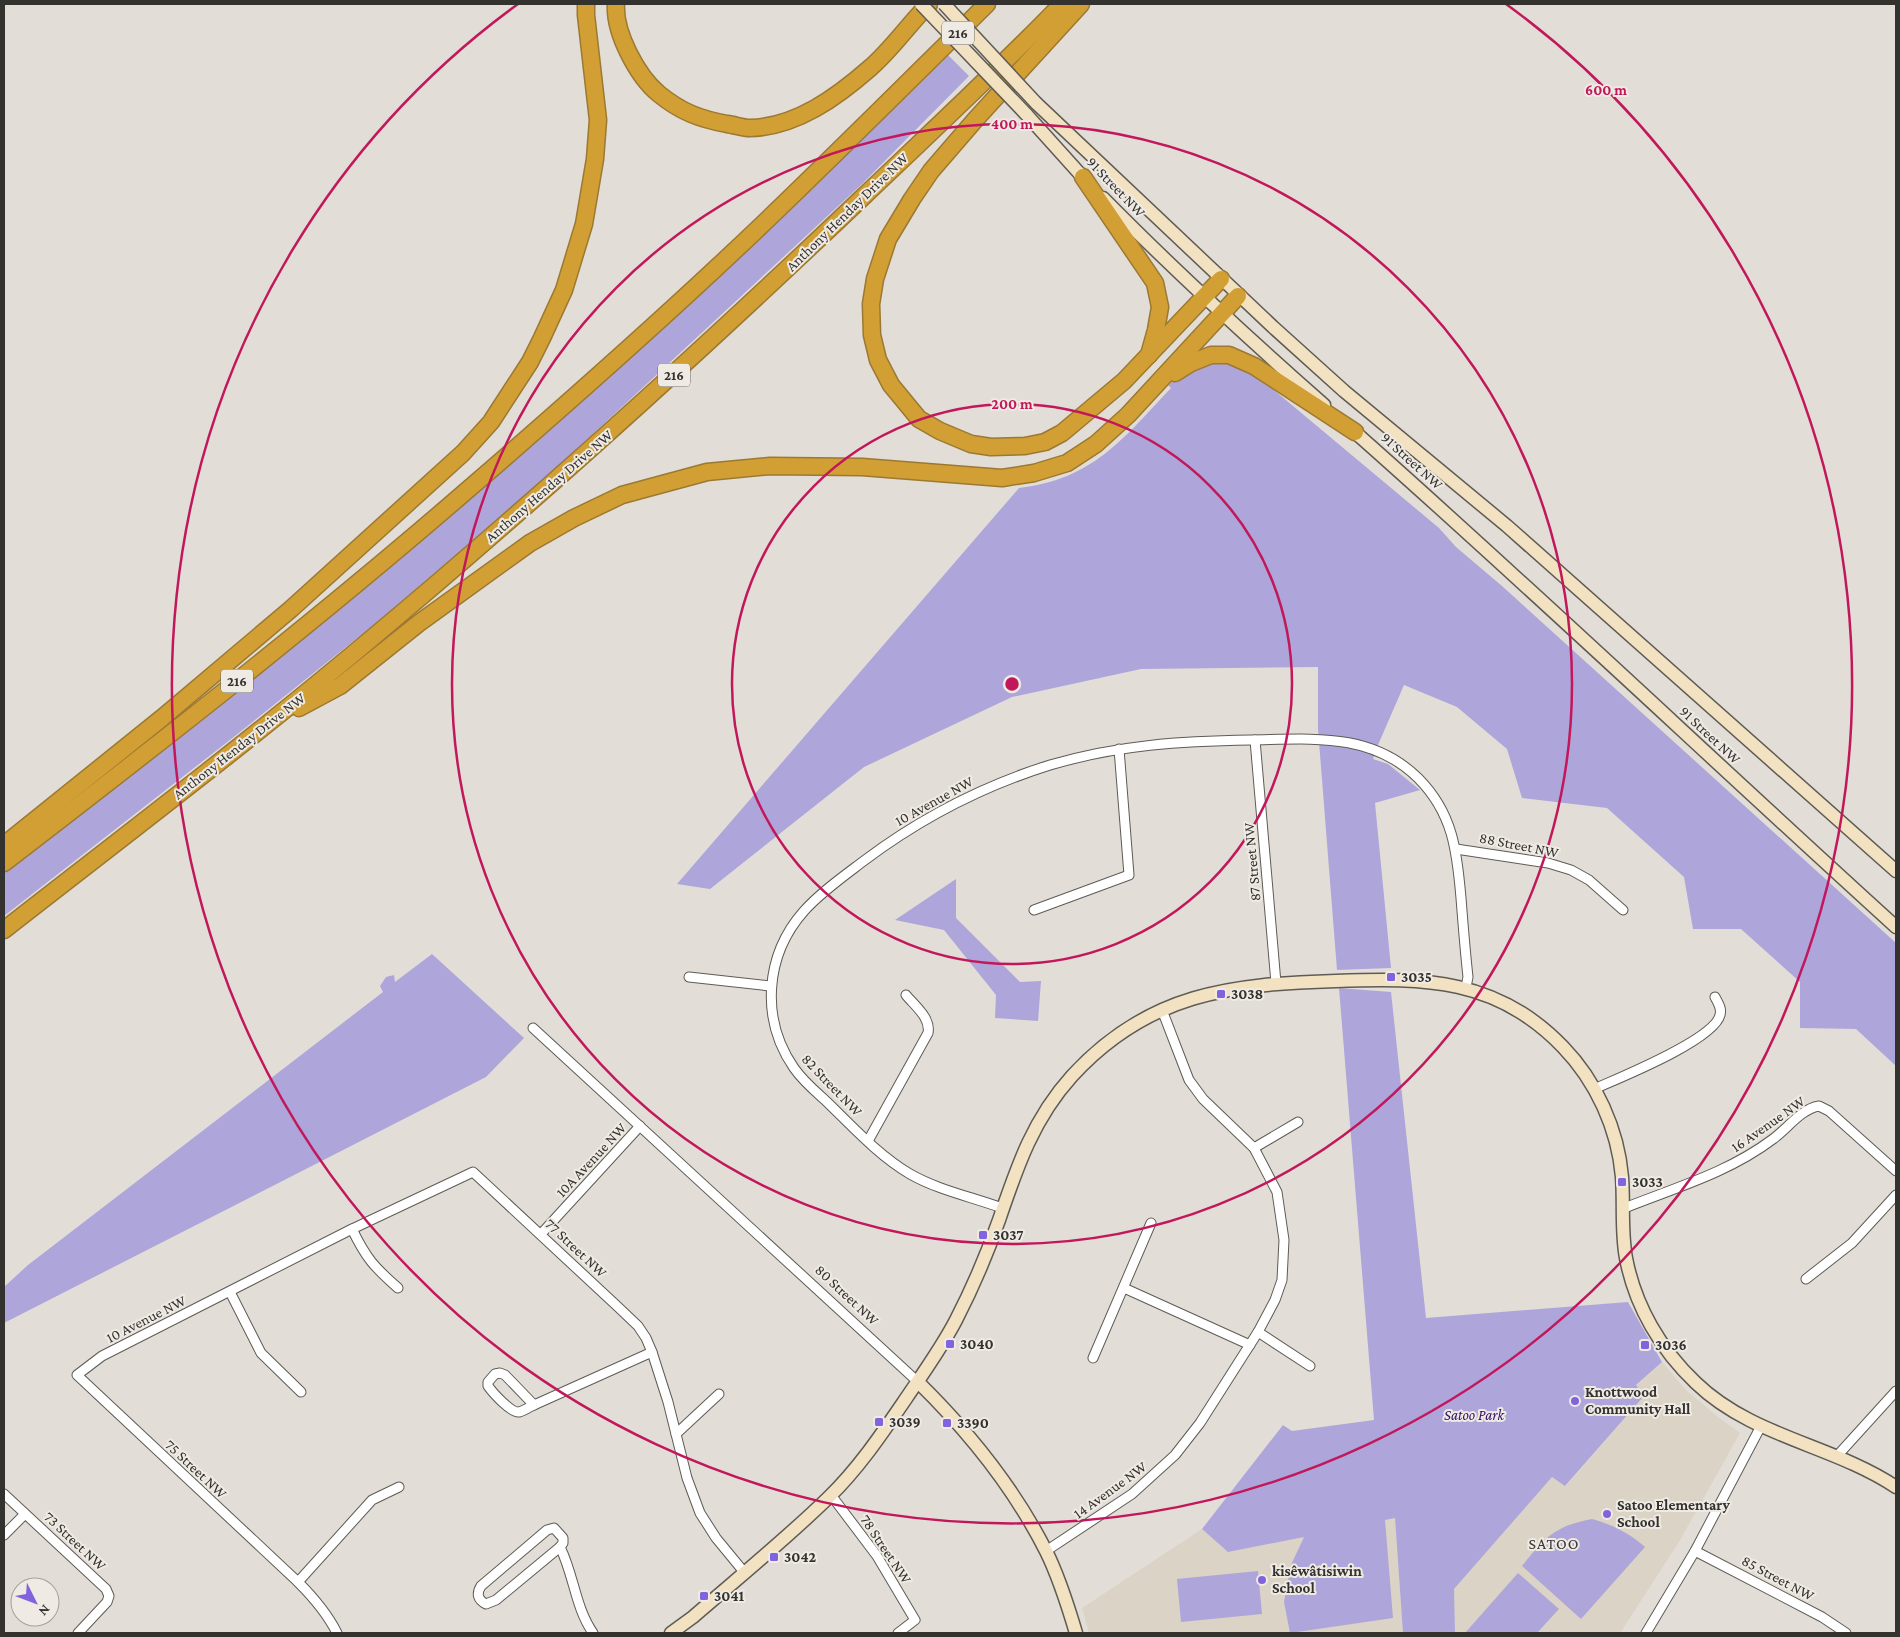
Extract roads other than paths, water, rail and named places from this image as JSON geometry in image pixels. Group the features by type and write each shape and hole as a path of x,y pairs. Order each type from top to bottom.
{"highway":[{"path":"4,845 162,718 291,610 463,453 491,422 530,362 542,338 564,290 584,224 595,159 598,120 586,4"},
{"path":"616,4 623,38 633,61 650,87 670,103 694,116 749,128 776,124 800,116 822,105 871,67 929,4"},
{"path":"928,63 975,4"},
{"name":"216","path":"4,864 318,617 465,492 667,313 765,222 987,4"},
{"name":"Anthony Henday Drive NW","path":"4,930 266,725 456,568 622,422 815,242 1062,4"},
{"path":"1081,4 931,171 912,198 888,239 874,279 871,304 872,335 878,360 891,384 920,419 940,431 971,444 991,448 1025,446 1045,442 1062,433 1124,381 1221,279"},
{"path":"1083,177 1155,283 1160,307 1148,357"},
{"path":"266,725 340,686 419,623 530,543 574,518 622,495 707,472 770,466 862,467 1002,478 1034,473 1067,463 1096,444 1144,398 1238,296"},
{"path":"1144,398 1191,363 1211,355 1229,355 1254,366 1355,432"}],"main road":[{"name":"91 Street NW","path":"921,4 1154,250 1222,314 1483,547 1896,927"},
{"name":"91 Street NW","path":"944,4 1036,103 1238,296 1344,390 1507,526 1896,871"},
{"path":"671,1633 693,1617 831,1495 874,1446 918,1382 954,1323 977,1275 1030,1135 1057,1094 1088,1060 1129,1028 1162,1010 1203,995 1276,982 1420,980 1466,988 1501,1002 1535,1022 1567,1050 1594,1089 1611,1126 1618,1148 1622,1174 1622,1210 1627,1263 1638,1297 1654,1330 1675,1360 1697,1384 1725,1407 1760,1426 1869,1470 1896,1487"},
{"name":"80 Street NW","path":"918,1382 940,1404 984,1456 1018,1505 1046,1551 1066,1599 1076,1633"}],"street":[{"name":"10 Avenue NW","path":"790,930 810,905 856,867 900,835 970,796 1018,776 1071,760 1120,749 1186,742 1255,740 1342,740 1365,746 1389,756"},
{"name":"87 Street NW","path":"1255,740 1276,982"},
{"path":"1034,910 1129,874 1120,749"},
{"name":"88 Street NW","path":"1389,756 1416,776 1430,792 1446,818 1456,848 1468,977 1466,988"},
{"name":"88 Street NW","path":"1456,848 1548,863 1571,870 1589,880 1623,910"},
{"name":"82 Street NW","path":"790,930 780,950 770,986 775,1027 780,1043 801,1077 894,1163 916,1177 1002,1208"},
{"path":"688,977 770,986"},
{"name":"82 Street NW","path":"868,1141 928,1033 929,1026 925,1018 906,995"},
{"path":"1594,1089 1665,1058 1709,1029 1718,1021 1721,1014 1721,1009 1715,997"},
{"path":"1162,1010 1189,1080 1202,1099 1254,1148 1298,1122"},
{"name":"80 Street NW","path":"533,1028 918,1382"},
{"name":"16 Avenue NW","path":"1622,1210 1738,1162 1774,1138 1805,1111 1819,1106 1829,1111 1896,1171"},
{"name":"10A Avenue NW","path":"541,1234 640,1126"},
{"name":"14 Avenue NW","path":"1046,1551 1132,1494 1164,1466 1200,1423 1258,1332 1275,1300 1282,1280 1284,1240 1277,1192 1254,1148"},
{"name":"10 Avenue NW","path":"77,1376 102,1356 352,1229 473,1172"},
{"name":"77 Street NW","path":"473,1172 638,1326 652,1352 668,1402 687,1478 700,1513 716,1538 744,1572"},
{"path":"1806,1279 1858,1237 1896,1194"},
{"path":"1093,1358 1151,1223"},
{"path":"352,1229 362,1250 371,1263 398,1288"},
{"path":"1124,1288 1250,1345"},
{"path":"230,1292 260,1354 301,1392"},
{"path":"1258,1332 1310,1366"},
{"path":"534,1405 505,1375 495,1374 488,1382 491,1390 514,1411 519,1412 652,1352"},
{"name":"75 Street NW","path":"77,1376 298,1582 318,1603 337,1633"},
{"path":"1837,1456 1896,1391"},
{"path":"676,1434 720,1394"},
{"path":"1646,1633 1695,1551 1760,1426"},
{"path":"298,1582 372,1500 399,1487"},
{"name":"73 Street NW","path":"4,1494 106,1589 109,1596 107,1602 78,1633"},
{"name":"78 Street NW","path":"831,1495 877,1556 915,1620 898,1633"},
{"name":"73 Street NW","path":"4,1535 24,1514"},
{"path":"554,1528 559,1532 563,1538 563,1543 560,1547 496,1600 486,1604 478,1596 481,1586 547,1530 554,1528"},
{"path":"560,1547 567,1561 582,1616 592,1633"},
{"name":"85 Street NW","path":"1695,1551 1822,1617 1846,1633"}],"place":[{"name":"3035","path":"1391,977"},
{"name":"3038","path":"1221,994"},
{"name":"3033","path":"1622,1182"},
{"name":"3037","path":"983,1235"},
{"name":"3040","path":"950,1344"},
{"name":"3036","path":"1645,1345"},
{"name":"Knottwood Community Hall","path":"1575,1401"},
{"name":"3039","path":"879,1422"},
{"name":"3390","path":"947,1423"},
{"name":"Satoo Elementary School","path":"1607,1514"},
{"name":"3042","path":"774,1557"},
{"name":"kisêwâtisiwin School","path":"1262,1580"},
{"name":"3041","path":"704,1596"}],"district":[{"name":"SATOO","path":"1554,1543"}],"park label":[{"name":"Satoo Park","path":"1474,1415"}]}
